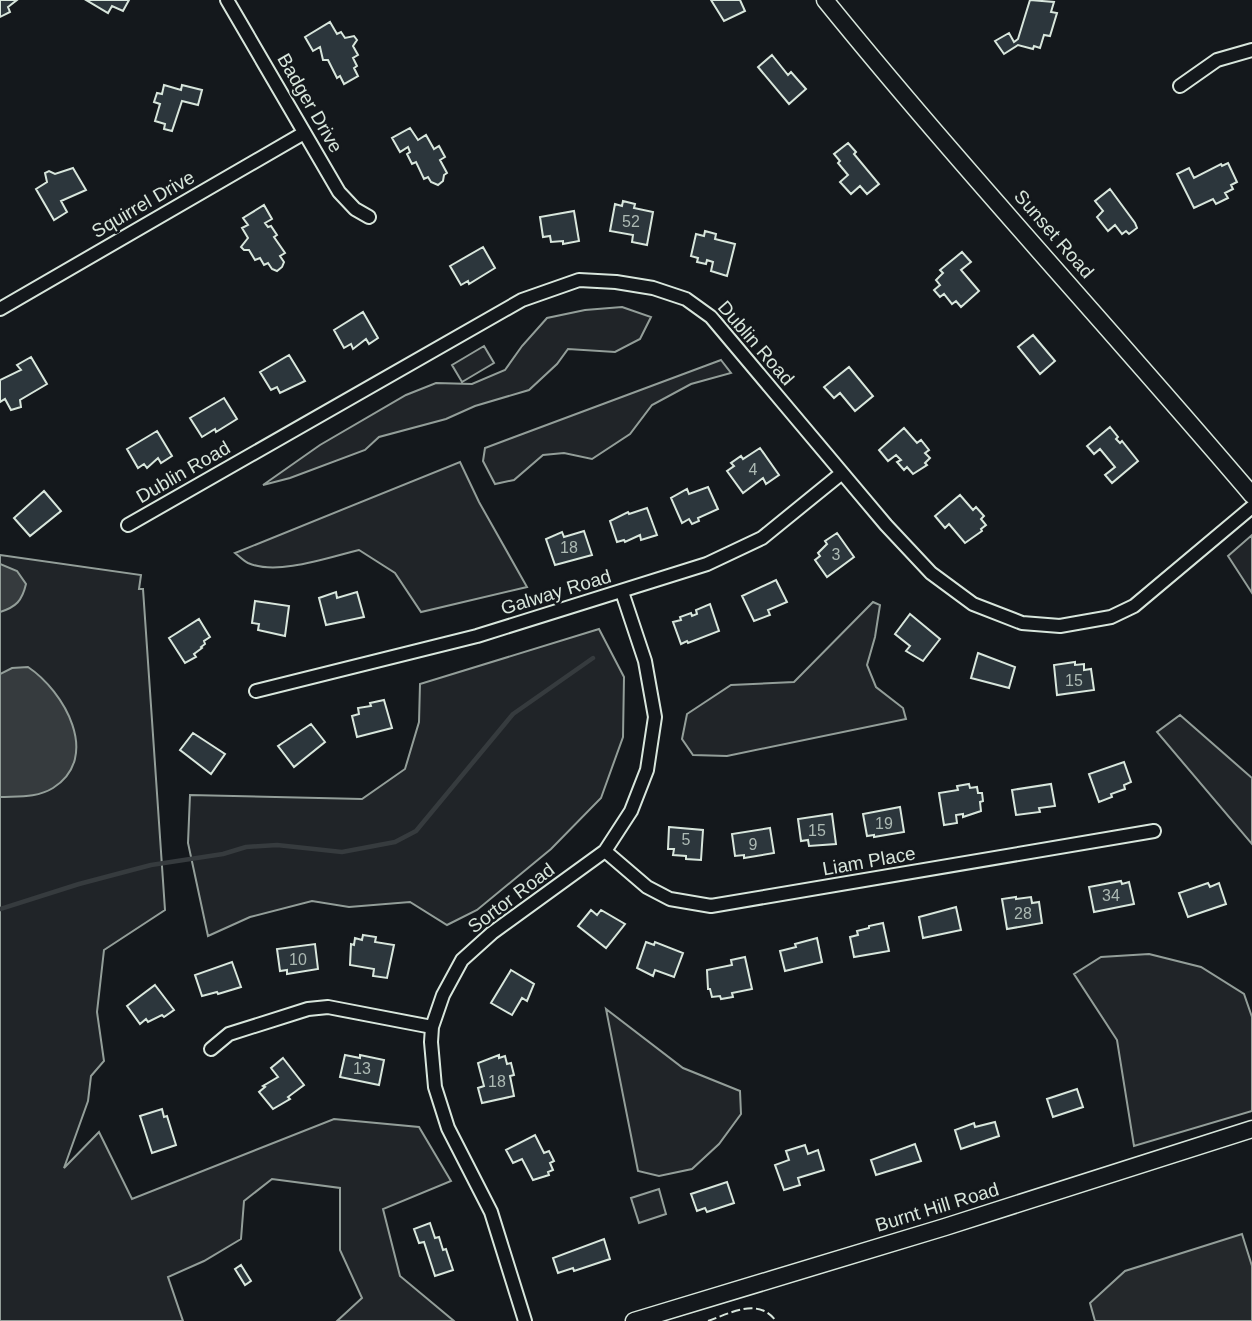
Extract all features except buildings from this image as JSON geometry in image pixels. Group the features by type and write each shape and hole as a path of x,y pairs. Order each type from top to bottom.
{"street":[{"name":"Badger Drive","path":"227,0 339,192 355,209 369,217"},
{"name":"Sunset Road","path":"825,0 913,109 982,184 1252,495"},
{"path":"1180,86 1217,60 1252,50"},
{"name":"Squirrel Drive","path":"0,309 304,133"},
{"name":"Dublin Road","path":"128,525 522,300 579,280 653,288 686,299 711,317 931,573 973,604 1022,623 1060,626 1111,617 1134,606 1252,508"},
{"name":"Galway Road","path":"256,691 477,636 622,592 655,578 707,564 762,538 842,472"},
{"name":"Sortor Road","path":"525,1321 491,1212 448,1128 435,1087 432,1027 443,995 463,960 492,933 605,851 631,811 648,770 655,717 645,661 622,592"},
{"name":"Liam Place","path":"605,851 647,887 670,899 711,906 1154,831"},
{"path":"211,1049 229,1034 328,1007 432,1027"},
{"name":"Burnt Hill Road","path":"634,1321 945,1227 1252,1129"}],"shaded area":[{"path":"622,307 651,317 640,339 615,352 568,349 557,364 529,390 475,406 446,419 379,437 365,450 290,478 263,485 320,445 406,395 436,383 472,384 505,370 547,318 585,310"},
{"path":"484,346 494,363 462,382 452,365"},
{"path":"721,360 731,373 691,384 652,405 630,434 592,459 564,453 543,455 514,480 495,484 483,461 485,448"},
{"path":"460,462 479,502 527,587 421,612 395,573 359,550 304,564 274,567 248,563 235,553"},
{"path":"1252,535 1252,593 1228,556"},
{"path":"0,555 141,575 139,589 143,589 165,910 104,950 97,1012 104,1061 91,1076 88,1101 64,1168 99,1132 132,1199 334,1119 419,1127 451,1181 383,1209 400,1276 454,1321 337,1321 362,1298 340,1250 340,1188 272,1179 244,1201 241,1239 204,1261 168,1277 183,1321 0,1321"},
{"path":"0,564 17,571 26,584 18,602 0,612"},
{"path":"873,602 880,605 867,665 876,687 903,708 906,719 727,756 693,755 682,739 687,714 731,685 794,682"},
{"path":"599,629 624,677 623,737 601,798 551,849 477,910 447,925 410,902 349,907 312,901 250,917 208,936 188,843 190,795 362,799 405,769 419,722 420,684"},
{"path":"28,667 54,692 65,708 76,742 75,759 67,775 53,788 27,796 0,797 0,674 12,668"},
{"path":"1180,715 1252,778 1252,844 1157,732"},
{"path":"1149,954 1201,967 1244,994 1252,1017 1252,1111 1134,1146 1117,1040 1074,974 1101,957"},
{"path":"606,1009 683,1068 740,1091 741,1114 719,1144 692,1169 659,1176 638,1171"},
{"path":"659,1189 666,1214 639,1223 631,1198"},
{"path":"1242,1234 1252,1266 1252,1321 1095,1321 1090,1303 1125,1271"}],"waterway":[{"path":"0,909 151,865 223,854 246,847 277,845 342,852 395,842 416,831 513,714 593,658"}],"fence":[{"path":"708,1321 735,1311 753,1308 769,1314 776,1321"}]}
